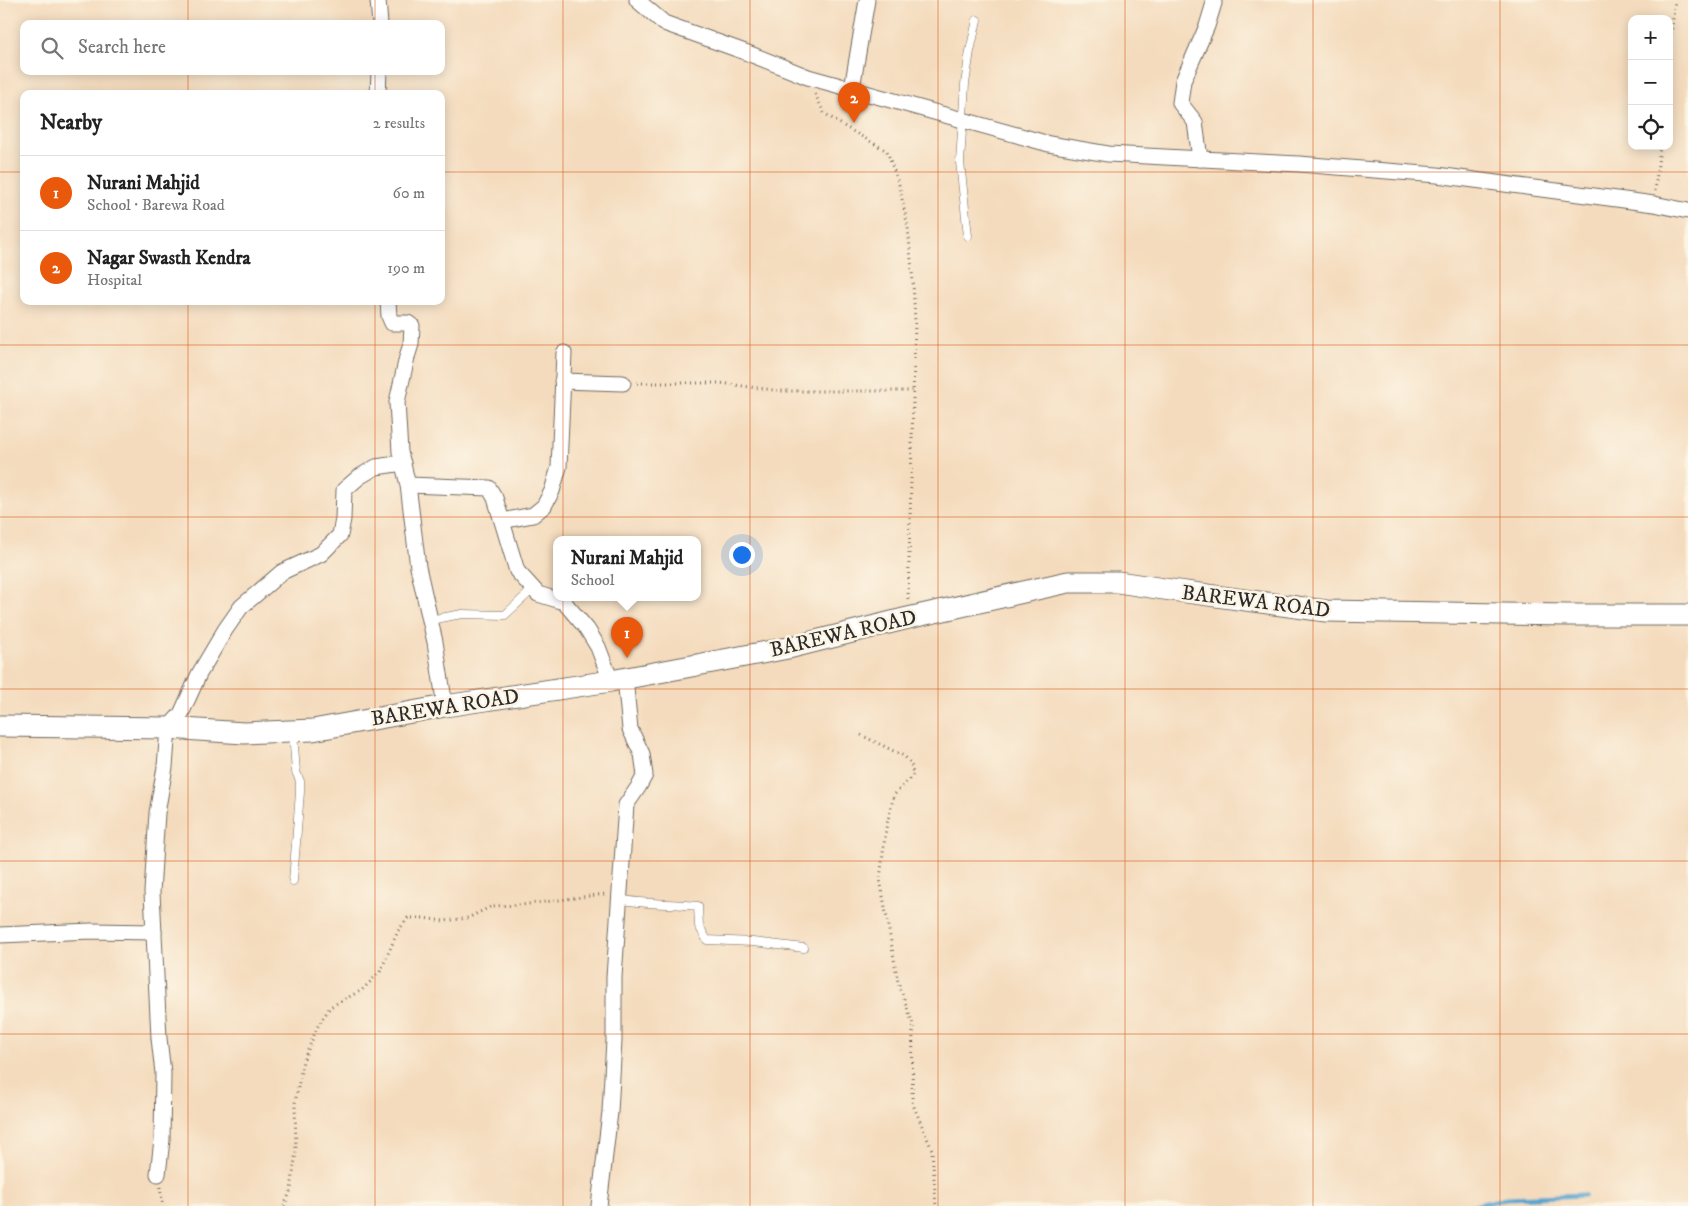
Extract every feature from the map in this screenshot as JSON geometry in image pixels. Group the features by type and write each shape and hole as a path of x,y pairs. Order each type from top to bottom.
{"main road":[{"name":"BAREWA ROAD","path":"0,726 168,728 244,733 313,730 445,706 618,680 788,648 908,618 1068,582 1118,582 1326,611 1688,615"}],"street":[{"path":"378,0 380,20"},
{"path":"636,0 664,23 808,77 1049,144 1108,154 1299,164 1437,175 1654,204 1688,212"},
{"path":"852,88 867,0"},
{"path":"1200,158 1195,122 1180,103 1183,81 1207,26 1214,3 1213,0"},
{"path":"378,90 379,75"},
{"path":"389,305 392,323 408,323 412,326 411,344 406,358 397,402 400,452 408,485 418,567 445,706"},
{"path":"502,521 534,515 544,506 552,491 559,467 564,353"},
{"path":"562,381 622,383"},
{"path":"158,1174 162,1140 163,1073 159,1038 152,892 157,813 165,767 168,728 181,714 199,674 241,607 282,572 321,554 340,535 344,519 344,490 359,477 376,467 403,463"},
{"path":"408,485 489,488 495,498 517,572 538,594 553,599"},
{"path":"561,601 564,602 587,629 618,680 630,729 642,754 645,775 626,804 614,977 614,1040 610,1112 599,1206"},
{"path":"0,935 91,931 154,932"}],"lane":[{"path":"968,236 960,162 965,84 977,20"},
{"path":"429,620 462,614 505,614 533,589"},
{"path":"293,731 296,772 300,781 294,881"},
{"path":"619,899 635,902 698,906 699,926 707,940 753,942 804,948"}],"path":[{"path":"1673,18 1675,0"},
{"path":"808,77 824,113 887,151 899,185 908,227 915,320 908,618"},
{"path":"1654,204 1660,150"},
{"path":"622,383 720,383 781,391 914,391"},
{"path":"861,735 904,756 912,763 913,775 894,794 886,828 880,878 898,982 913,1024 912,1102 932,1150 936,1206"},
{"path":"284,1206 291,1190 296,1151 295,1103 303,1061 318,1026 330,1007 362,990 380,972 398,931 408,918 444,921 468,918 492,906 521,905 610,894 619,899"}],"waterway":[{"path":"1474,1206 1507,1198 1584,1195"}],"place":[{"name":"Nagar Swasth Kendra","path":"854,123"},
{"name":"Nurani Mahjid","path":"627,658"}]}
